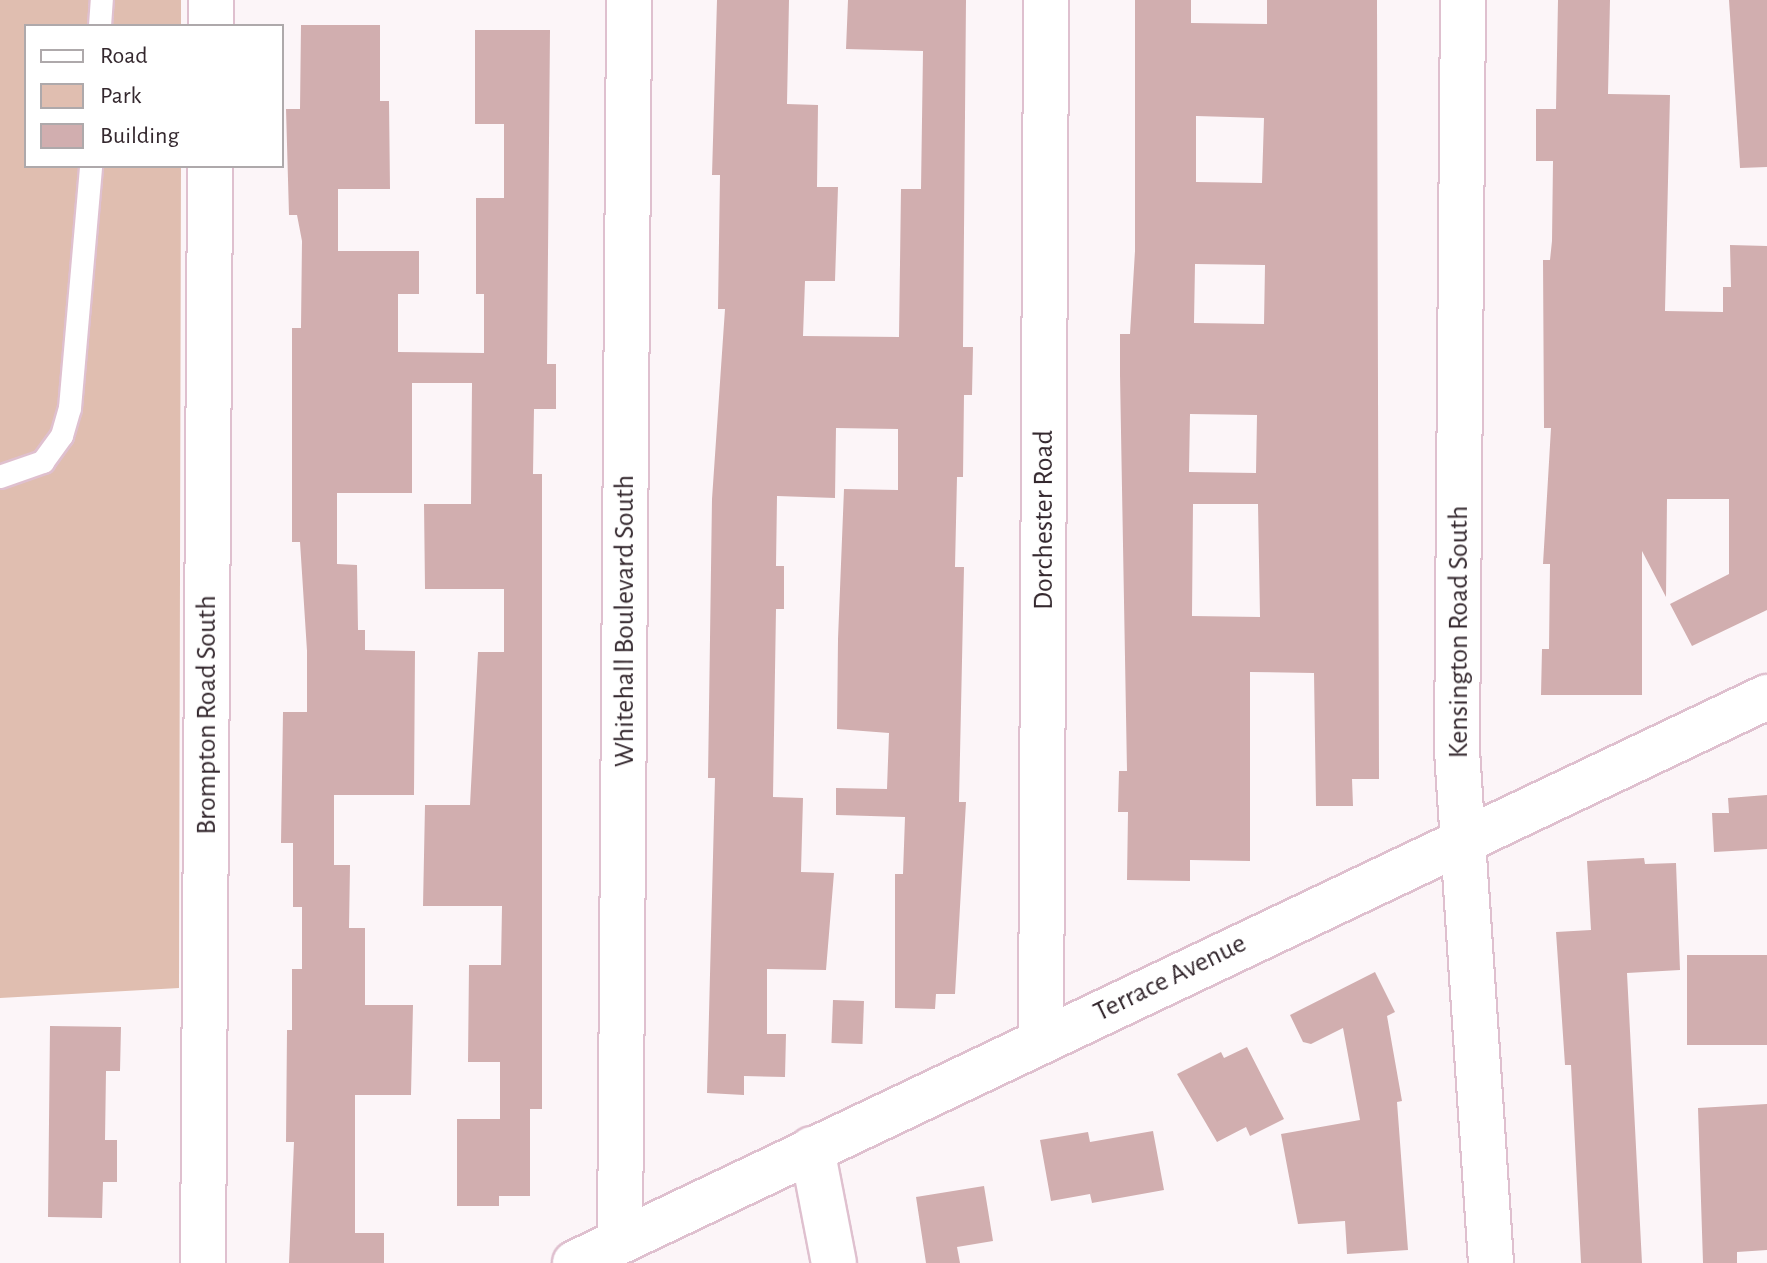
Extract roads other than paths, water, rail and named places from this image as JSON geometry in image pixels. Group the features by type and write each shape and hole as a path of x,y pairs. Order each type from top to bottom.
{"street":[{"path":"211,0 211,24"},
{"name":"Whitehall Boulevard South","path":"620,1241 629,0"},
{"name":"Dorchester Road","path":"1041,1039 1046,0"},
{"name":"Kensington Road South","path":"1463,0 1457,751 1491,1263"},
{"name":"Brompton Road South","path":"203,1263 210,168"},
{"name":"Terrace Avenue","path":"575,1263 1465,837 1767,697"},
{"path":"812,1149 834,1263"}],"lane":[{"path":"100,24 102,0"},
{"path":"0,477 43,462 62,436 70,408 91,168"}]}
